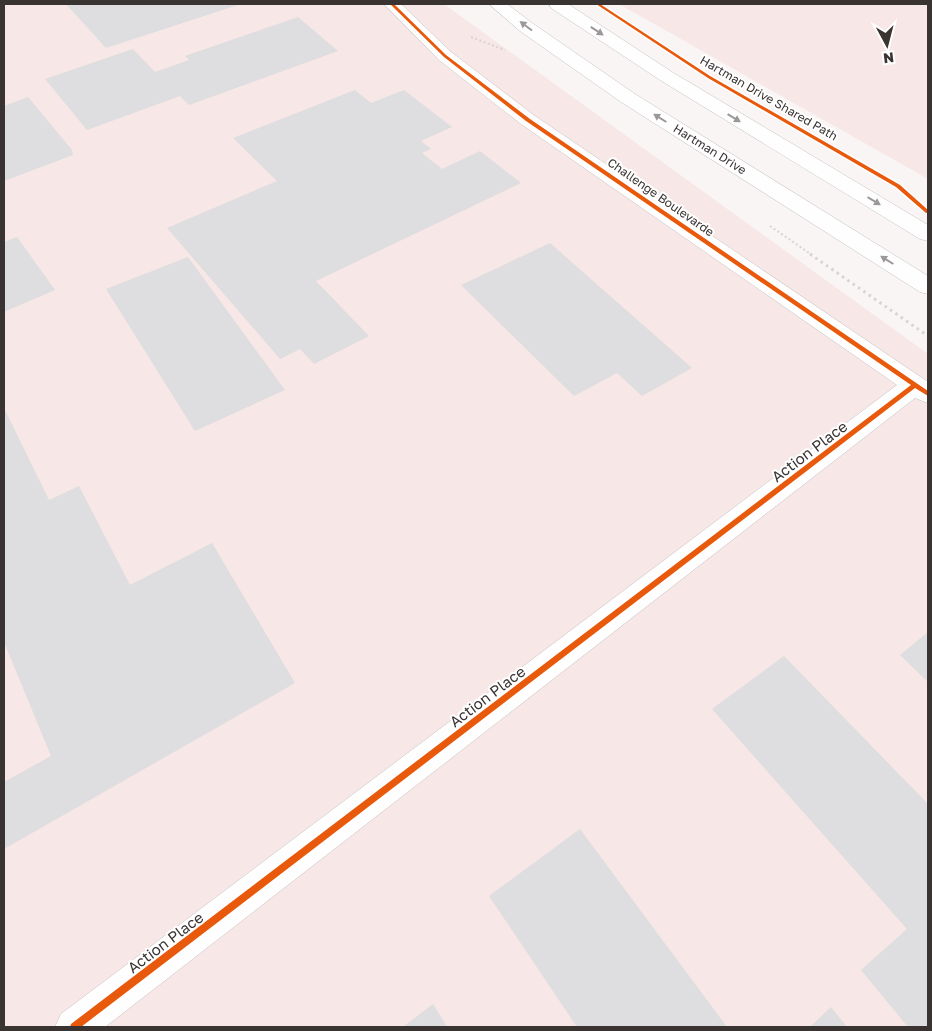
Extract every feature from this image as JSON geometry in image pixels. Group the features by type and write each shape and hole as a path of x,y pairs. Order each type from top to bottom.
{"street":[{"name":"Challenge Boulevarde","path":"392,4 445,56 528,120 922,390"},
{"name":"Hartman Drive","path":"497,4 526,27 628,98 928,286"},
{"path":"565,7 666,76 928,234"},
{"name":"Action Place","path":"74,1027 922,390"}],"shaded area":[{"path":"4,4 444,4 928,354 928,1027 4,1027"},
{"path":"619,4 928,4 928,179"}],"building":[{"path":"66,4 241,4 106,48"},
{"path":"298,17 338,51 189,105 180,96 87,130 45,79 133,49 155,72 189,60 185,56"},
{"path":"355,90 371,103 404,90 452,127 421,141 431,149 422,153 442,169 480,151 521,183 316,281 369,336 314,364 300,349 280,359 167,228 277,181 233,138"},
{"path":"28,97 72,150 73,155 4,181 4,106"},
{"path":"17,237 55,290 4,312 4,242"},
{"path":"550,243 692,368 642,396 617,373 574,396 461,285"},
{"path":"188,257 285,390 195,431 106,289"},
{"path":"4,408 49,500 79,486 130,585 212,543 295,683 4,849 4,782 51,756 4,642"},
{"path":"928,632 928,682 900,655"},
{"path":"784,656 928,804 928,1027 908,1027 861,970 907,929 712,709"},
{"path":"580,829 727,1027 577,1027 489,896"},
{"path":"433,1004 447,1027 403,1027"},
{"path":"831,1007 847,1027 810,1027"}],"cycle path":[{"path":"392,4 445,56 528,120 928,394"},
{"name":"Hartman Drive Shared Path","path":"598,4 709,77 898,186 928,212"},
{"path":"74,1027 915,385"}]}
